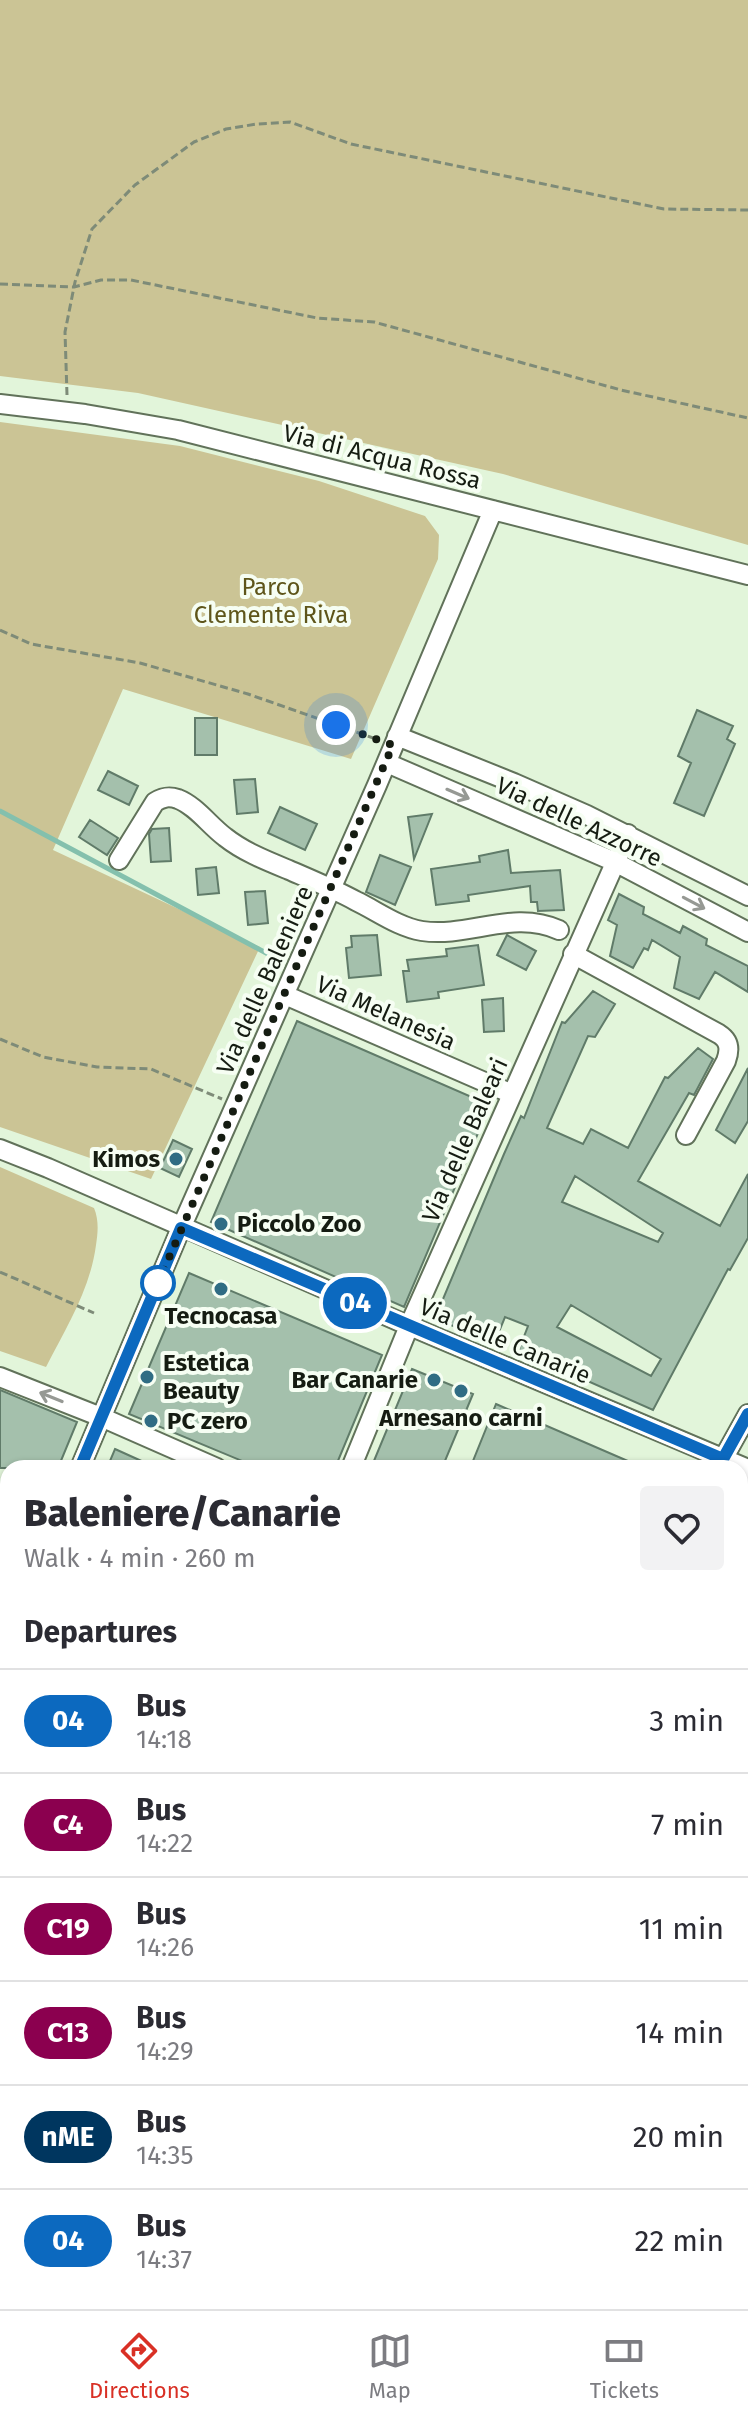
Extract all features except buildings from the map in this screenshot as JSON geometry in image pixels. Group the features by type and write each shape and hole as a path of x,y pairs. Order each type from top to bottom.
{"street":[{"name":"Via di Acqua Rossa","path":"0,404 67,411 178,430 748,575"},
{"name":"Via delle Baleniere","path":"83,1460 493,510"},
{"name":"Via delle Azzorre","path":"392,748 514,783 628,834 748,896"},
{"name":"Via delle Azzorre","path":"392,748 748,932"},
{"path":"119,860 155,802 171,797 186,803 241,849 417,930 449,932 524,921 547,924 559,930"},
{"name":"Via delle Baleari","path":"354,1460 409,1326 628,834"},
{"path":"573,954 727,1041 729,1051 726,1061 686,1135"},
{"name":"Via Melanesia","path":"285,995 512,1094"},
{"name":"Via delle Canarie","path":"0,1149 713,1460"},
{"path":"0,1377 199,1460"},
{"path":"722,1460 748,1414"}],"path":[{"path":"67,411 65,332 74,287 92,229 135,185 194,142 226,129 290,122 351,144 664,209 748,210"},
{"path":"0,284 74,287 101,280 131,280 317,318 374,322 621,390 748,418"},
{"path":"0,630 31,644 140,663 235,690 363,733 392,748"},
{"path":"0,1039 43,1057 97,1067 151,1069 236,1105"},
{"path":"0,1272 94,1313"}],"green space":[{"path":"0,0 748,0 748,545 503,474 138,393 0,376"},
{"name":"Parco Clemente Riva","path":"0,422 180,446 319,481 425,516 439,535 438,559 351,759 123,689 53,850 260,947 151,1179 0,1127"},
{"path":"0,1167 94,1208 97,1217 97,1240 89,1277 77,1308 46,1367 0,1351"}],"waterway":[{"path":"0,811 268,954"}],"bus line":[{"name":"04","path":"83,1460 181,1228 723,1459 748,1414"}],"place":[{"name":"Kimos","path":"176,1159"},
{"name":"Piccolo Zoo","path":"221,1224"},
{"name":"Tecnocasa","path":"221,1289"},
{"name":"Estetica Beauty","path":"147,1377"},
{"name":"Bar Canarie","path":"434,1380"},
{"name":"Arnesano carni","path":"461,1391"},
{"name":"PC zero","path":"151,1421"}],"route":[{"path":"158,1283 393,745 336,725"}]}
